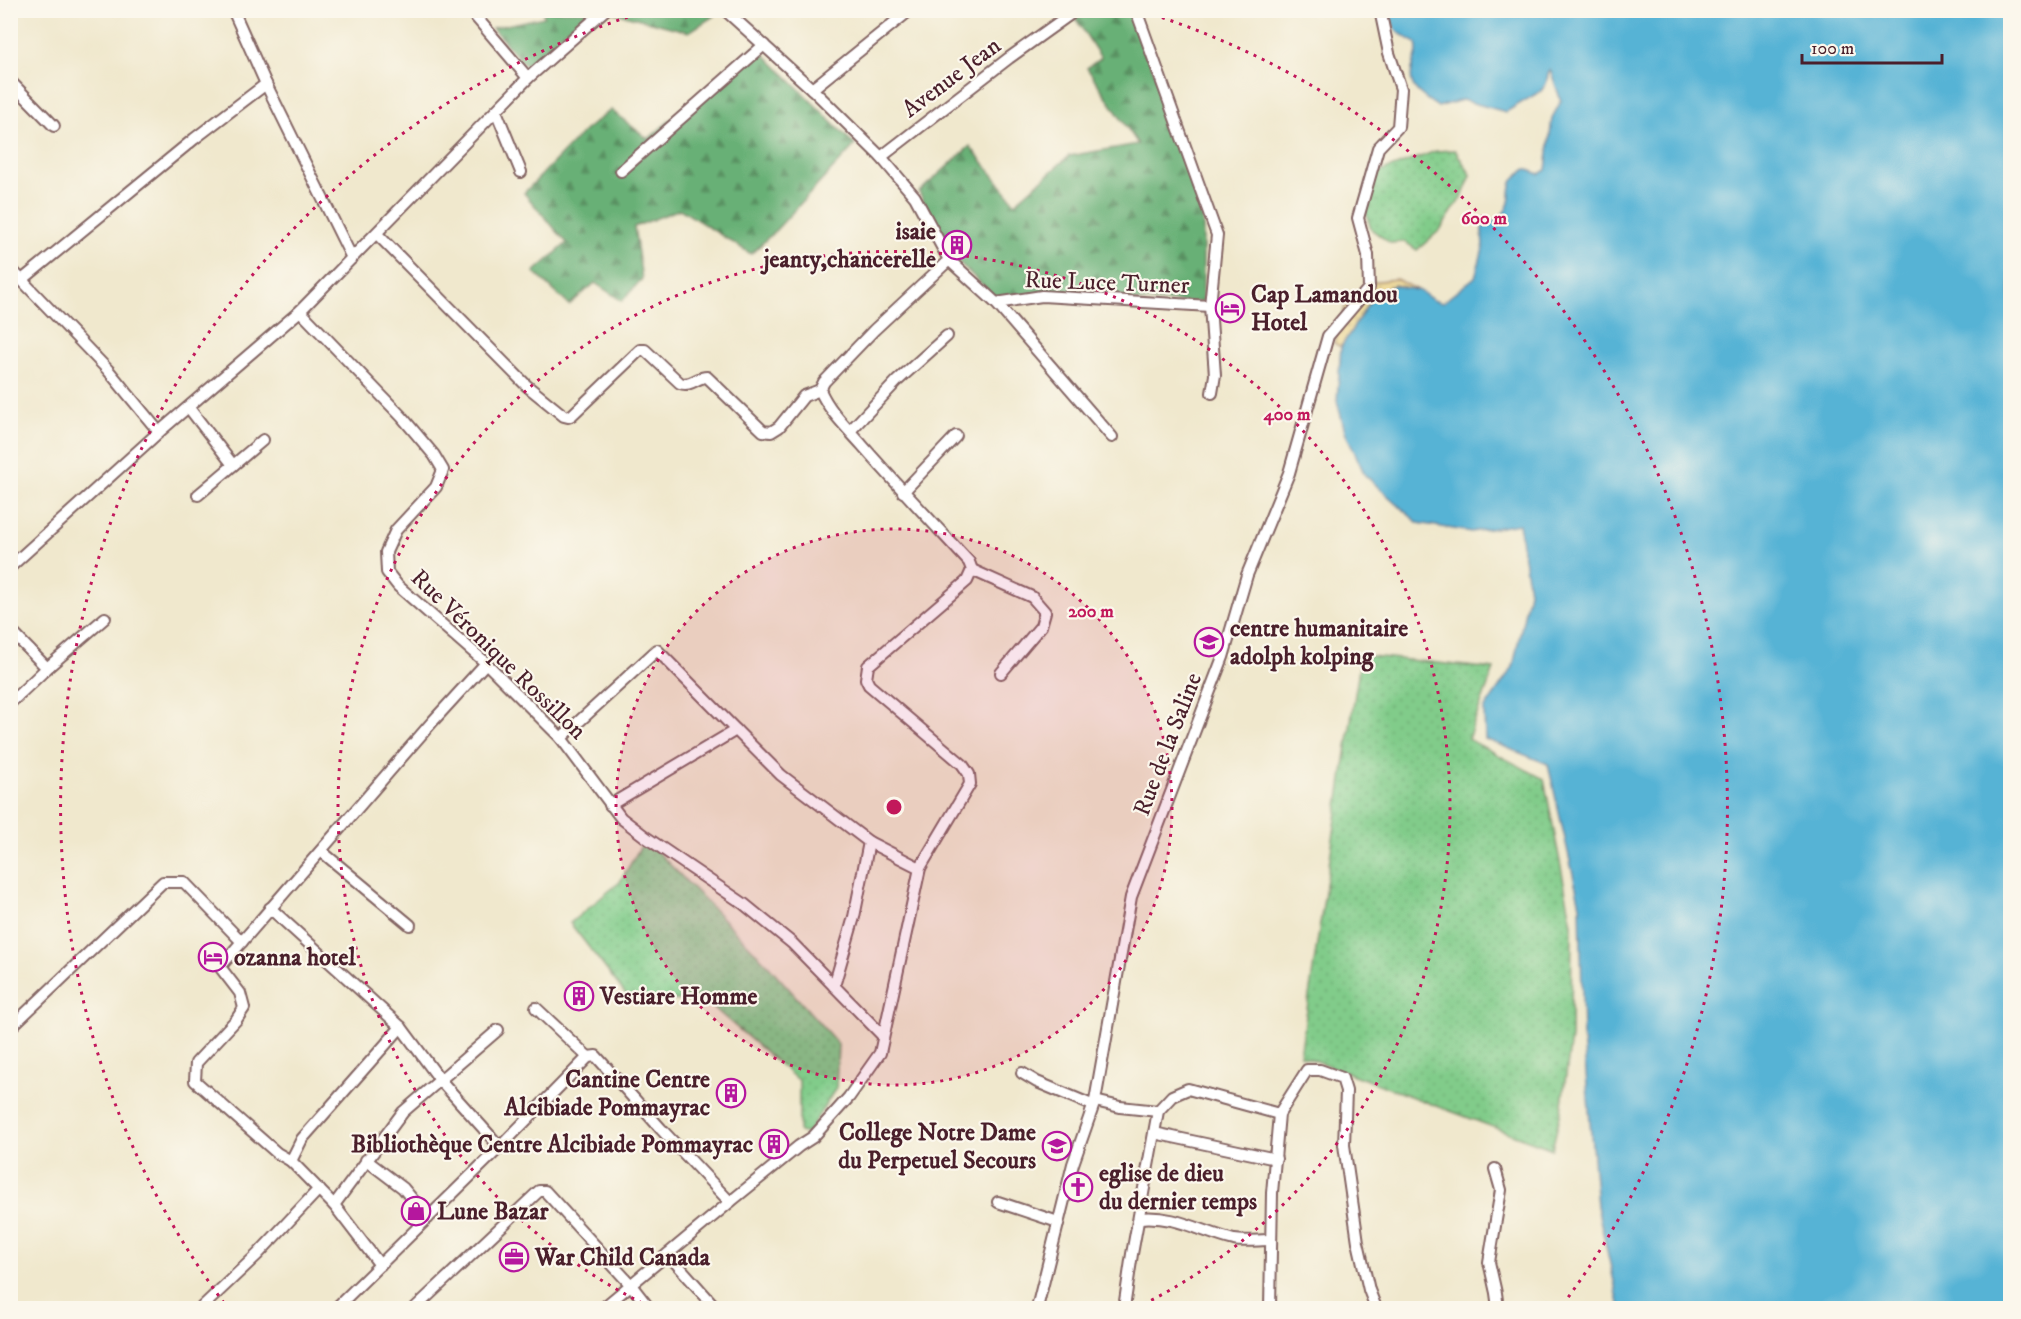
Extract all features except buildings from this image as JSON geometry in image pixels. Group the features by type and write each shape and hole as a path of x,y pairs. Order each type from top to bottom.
{"street":[{"path":"233,10 266,84 352,258"},
{"path":"470,10 528,78"},
{"path":"10,567 159,432 300,310 528,78 605,10"},
{"name":"Rue Luce Turner","path":"725,10 812,89 881,157 915,197 949,260 996,303 1042,296 1210,306"},
{"path":"812,89 910,10"},
{"name":"Avenue Jean","path":"881,157 1009,58 1076,10"},
{"path":"1136,10 1217,235 1210,306 1215,375 1212,393"},
{"name":"Rue de la Saline","path":"1037,1308 1073,1164 1094,1103 1131,897 1219,667 1247,574 1289,473 1328,336 1369,288 1368,255 1358,218 1378,148 1398,127 1401,89 1389,53 1380,10"},
{"path":"621,171 764,45"},
{"path":"10,81 54,126"},
{"path":"22,280 266,84"},
{"path":"496,111 521,172"},
{"path":"376,234 527,386 564,416 572,415 640,350 645,350 685,385 707,376 763,431 771,432 780,428 804,396 820,390 824,382 874,330 949,260"},
{"path":"10,268 108,370 159,432"},
{"path":"996,303 1112,437"},
{"name":"Rue Véronique Rossillon","path":"300,310 402,417 434,455 443,470 436,487 396,530 386,552 387,572 398,586 486,663 561,738 621,818 752,911 792,944 883,1036"},
{"path":"850,431 897,381 947,336"},
{"path":"603,1308 730,1202 813,1137 849,1097 880,1053 920,868 970,784 969,774 962,764 869,685 866,679 868,666 967,581 972,570 969,562 850,431 825,402 820,390"},
{"path":"189,408 233,465"},
{"path":"903,492 956,436"},
{"path":"198,495 263,440"},
{"path":"972,570 1032,597 1045,612 1041,626 1000,673"},
{"path":"10,703 105,618"},
{"path":"10,630 47,668"},
{"path":"561,738 657,650 781,775 869,842 920,868"},
{"path":"380,1265 334,1205 291,1161 277,1153 195,1081 196,1062 236,1020 244,1008 240,993 220,967 486,663"},
{"path":"610,805 736,730"},
{"path":"834,986 854,917 869,842"},
{"path":"321,851 410,926"},
{"path":"10,1028 164,882 184,882 242,942"},
{"path":"270,908 401,1027 441,1081 500,1147"},
{"path":"536,1008 588,1057"},
{"path":"291,1161 303,1139 401,1027"},
{"path":"334,1205 403,1112 498,1030"},
{"path":"336,1308 588,1057 596,1056 730,1202"},
{"path":"1270,1308 1272,1193 1279,1114 1307,1070 1320,1070 1342,1078 1346,1091 1345,1155 1358,1242 1369,1290 1376,1308"},
{"path":"1022,1073 1037,1082 1094,1103 1158,1111"},
{"path":"1124,1308 1158,1111 1172,1096 1188,1089 1279,1114"},
{"path":"1154,1133 1276,1159"},
{"path":"366,1160 402,1188 428,1218"},
{"path":"1496,1169 1501,1190 1489,1262 1498,1308"},
{"path":"201,1308 257,1255 319,1189"},
{"path":"415,1308 539,1191 545,1191 631,1285 649,1308"},
{"path":"998,1202 1058,1222"},
{"path":"1139,1218 1172,1219 1235,1240 1271,1240"},
{"path":"668,1254 716,1308"}],"green space":[{"path":"543,11 588,11 526,66 492,28 544,17"},
{"path":"609,11 708,11 714,16 689,32"},
{"path":"1081,11 1133,11 1203,214 1203,302 997,299 946,250 919,192 970,146 1015,203 1069,156 1138,144 1087,68 1101,58 1074,16"},
{"path":"756,46 855,145 751,254 680,209 634,227 642,279 622,301 595,283 569,305 534,272 567,243 524,193 585,130 611,110 648,139"},
{"path":"1455,150 1471,175 1463,195 1440,230 1417,250 1405,242 1390,243 1371,229 1364,207 1377,173 1436,151"},
{"path":"1361,655 1494,669 1468,739 1544,779 1572,924 1571,1038 1561,1111 1552,1149 1300,1055"},
{"path":"645,839 768,965 838,1044 836,1088 807,1134 799,1132 799,1081 708,1003 627,996 570,923 620,882"}],"sand":[{"path":"1396,279 1420,291 1394,285 1372,298 1341,347 1334,343 1345,307 1371,282"}],"water":[{"path":"1389,11 2010,11 2010,1308 1620,1308 1597,1206 1583,1037 1580,905 1548,764 1485,739 1484,710 1513,667 1529,592 1519,524 1471,532 1418,523 1365,475 1345,431 1337,401 1341,347 1372,298 1394,285 1420,291 1442,303 1475,277 1483,249 1482,228 1500,217 1507,208 1513,180 1526,169 1539,174 1546,170 1552,118 1561,101 1549,70 1546,84 1541,91 1506,112 1462,100 1438,107 1420,94 1413,84 1411,78 1417,53 1416,43 1397,31"}],"place":[{"name":"isaie jeanty,chancerelle","path":"957,245"},
{"name":"Cap Lamandou Hotel","path":"1230,308"},
{"name":"centre humanitaire adolph kolping","path":"1209,642"},
{"name":"ozanna hotel","path":"213,957"},
{"name":"Vestiare Homme","path":"579,996"},
{"name":"Cantine Centre Alcibiade Pommayrac","path":"731,1093"},
{"name":"Bibliothèque Centre Alcibiade Pommayrac","path":"774,1144"},
{"name":"College Notre Dame du Perpetuel Secours","path":"1057,1146"},
{"name":"eglise de dieu du dernier temps","path":"1078,1187"},
{"name":"Lune Bazar","path":"416,1211"},
{"name":"War Child Canada","path":"514,1257"}]}
